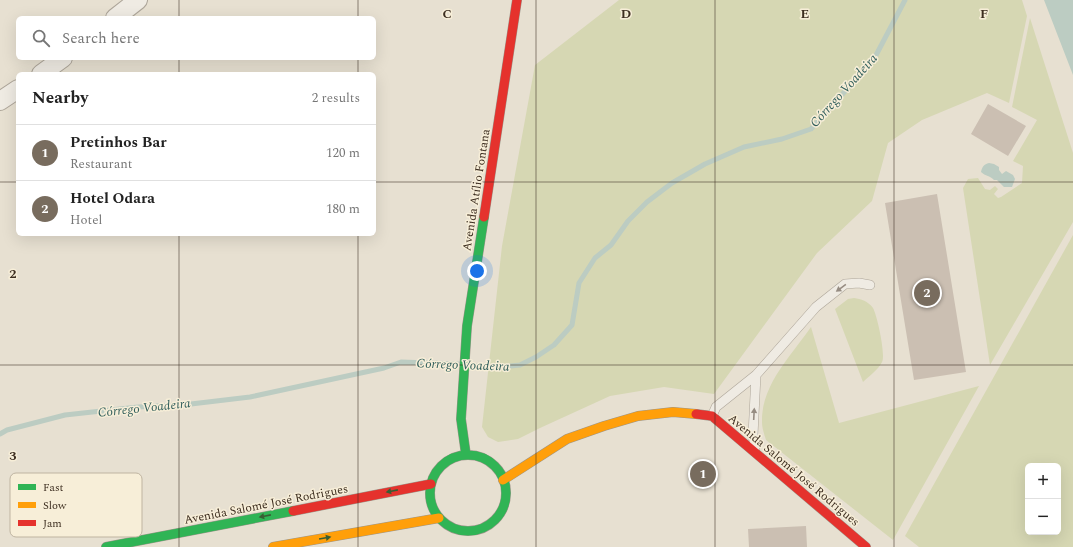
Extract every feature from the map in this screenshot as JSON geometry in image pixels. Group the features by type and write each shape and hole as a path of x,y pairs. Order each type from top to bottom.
{"street":[{"path":"118,16 138,0"},
{"name":"Avenida Atílio Fontana","path":"466,455 461,419 467,326 517,0"},
{"path":"44,72 60,60"},
{"path":"0,101 16,90"},
{"name":"Avenida Salomé José Rodrigues","path":"503,480 566,439 604,426 638,416 673,412 712,416 866,547"},
{"path":"466,455 478,456 489,461 498,470 503,480 506,492 504,504 499,515 480,532 457,530 447,525 439,518 432,508 430,496 431,484 435,473 443,464 454,458 466,455"},
{"name":"Avenida Salomé José Rodrigues","path":"106,547 151,543 431,484"},
{"path":"273,547 439,518"}],"lane":[{"path":"712,416 716,407 756,375 816,307 845,284 859,283 870,285"},
{"path":"756,375 753,434 756,453"}],"green space":[{"path":"619,0 1022,0 1027,16 1009,103 987,93 922,120 888,143 872,201 817,253 714,394 664,387 610,396 518,439 498,442 488,437 482,427 502,246 535,65"},
{"path":"1030,18 1073,153 1073,222 990,365 963,188 968,179 978,178 985,189 990,190 995,186 998,189 994,194 998,198 1022,183 1023,166 1013,161 1037,120 1012,107"},
{"path":"1073,235 1073,547 919,547 905,536"},
{"path":"854,298 864,301 873,308 879,326 883,352 883,358 880,365 863,382 835,309 848,299"},
{"path":"811,327 839,423 979,386 893,540 766,440 762,422 766,396 786,360"}],"shaded area":[{"path":"1044,0 1073,0 1073,75"},
{"path":"989,163 999,167 1002,174 1006,171 1013,175 1015,179 1012,187 1004,187 997,180 994,180 981,172 984,166"}],"building":[{"path":"988,104 1026,126 1008,156 971,134"},
{"path":"937,194 966,372 914,380 885,203"},
{"path":"806,526 807,547 749,547 748,529"}],"waterway":[{"name":"Córrego Voadeira","path":"469,365 499,367 520,365 536,357 554,345 572,325 579,283 595,258 611,245 628,221 647,202 672,183 705,164 744,147 782,139 811,129 874,59 905,0"},
{"name":"Córrego Voadeira","path":"0,434 7,430 65,415 138,407 191,404 250,397 384,368 401,362 459,364"}],"traffic: fast":[{"path":"466,455 461,419 467,326 484,217"},
{"path":"468,455 482,458 495,466 503,479 506,493 503,507 495,520 482,528 468,531 454,528 441,520 433,507 430,493 433,479 441,466 454,458 468,455"},
{"path":"106,547 293,511"}],"traffic: slow":[{"path":"503,480 567,439 604,426 638,416 673,412 696,414"},
{"path":"273,547 439,518"}],"traffic: jam":[{"path":"484,217 517,0"},
{"path":"696,414 712,416 866,547"},
{"path":"293,511 431,484"}],"place":[{"name":"Hotel Odara","path":"927,293"},
{"name":"Pretinhos Bar","path":"703,474"}]}
